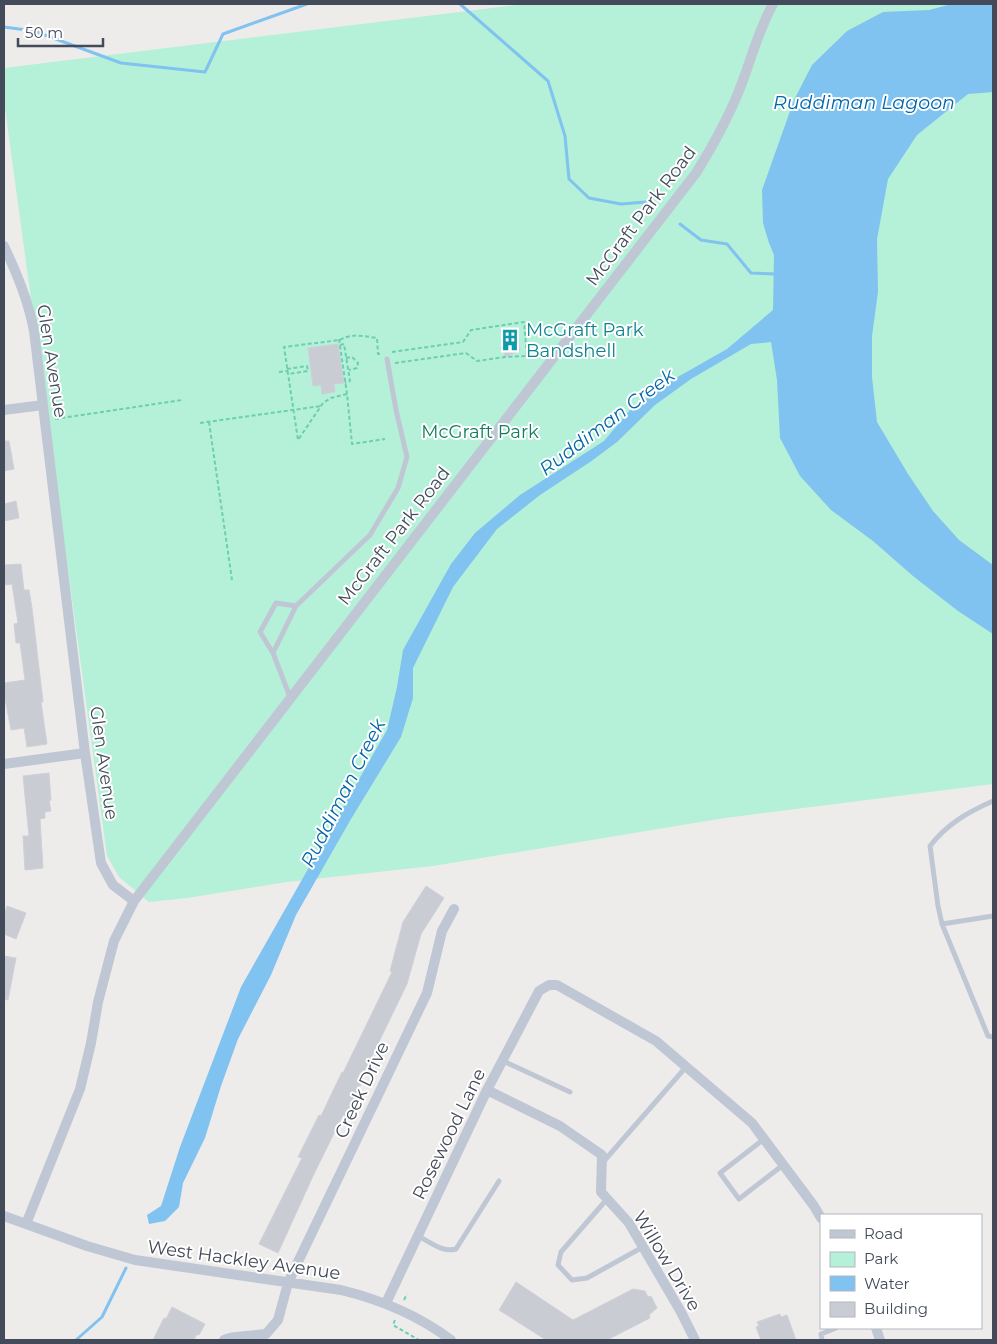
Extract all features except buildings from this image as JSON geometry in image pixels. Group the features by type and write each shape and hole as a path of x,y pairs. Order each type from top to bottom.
{"street":[{"name":"McGraft Park Road","path":"134,901 696,173 724,124 742,84 762,24 773,4"},
{"name":"Glen Avenue","path":"4,246 29,306 43,405 85,753 101,864 113,885 134,901"},
{"path":"4,410 43,405"},
{"path":"4,764 85,753"},
{"path":"26,1224 80,1089 98,1002 114,941 134,901"},
{"name":"Creek Drive","path":"224,1340 229,1337 251,1337 266,1334 278,1320 288,1283 426,992 442,931 454,909"},
{"name":"Rosewood Lane","path":"386,1303 487,1090 540,991 549,984 557,985 656,1041 686,1067"},
{"path":"686,1067 752,1123 820,1216"},
{"path":"487,1090 560,1126 602,1156 601,1164"},
{"name":"Willow Drive","path":"601,1164 601,1192 629,1224 695,1340"},
{"name":"West Hackley Avenue","path":"4,1216 87,1246 135,1260 341,1290 386,1303 418,1318 451,1340"}],"lane":[{"path":"273,652 296,606 370,535 398,488 407,457 387,361"},
{"path":"290,697 273,652 260,632 276,603 296,606"},
{"path":"993,801 955,822 941,832 930,846 942,924 977,1012 988,1036 993,1037"},
{"path":"942,924 993,916"},
{"path":"502,1060 570,1092"},
{"path":"601,1164 686,1067"},
{"path":"764,1139 720,1173 729,1186 739,1198 783,1165"},
{"path":"418,1236 445,1250 451,1251 456,1249 499,1181"},
{"path":"607,1199 561,1252 558,1265 572,1280 587,1278 643,1247"},
{"path":"822,1340 821,1334 834,1329"}],"path":[{"path":"347,394 331,398 321,406 298,440 284,347 359,335 377,338 378,354 463,342 471,330 524,322 527,356 478,361 466,353 387,361"},
{"path":"339,339 352,444 385,439"},
{"path":"340,345 344,344 350,381 345,383"},
{"path":"346,358 352,357 358,363 357,368 348,370"},
{"path":"280,372 308,371 307,366 288,371"},
{"path":"55,419 182,400"},
{"path":"200,423 321,406"},
{"path":"209,422 232,580"}],"green space":[{"name":"McGraft Park","path":"525,4 993,4 993,784 725,818 433,866 287,882 149,902 119,877 107,856 4,101 4,68"}],"water":[{"name":"Ruddiman Lagoon","path":"952,4 993,4 993,92 968,94 917,135 888,179 877,239 878,292 872,336 872,377 877,422 908,474 933,511 959,540 993,565 993,634 958,611 913,576 873,541 831,510 800,476 780,438 777,380 771,342 751,344 691,379 655,405 617,442 540,495 497,529 453,587 413,668 413,698 401,737 296,915 271,975 238,1039 205,1138 183,1183 179,1207 165,1221 149,1224 147,1215 161,1206 180,1147 241,987 387,730 403,650 451,564 475,533 520,495 604,441 630,410 676,378 727,349 773,310 774,255 763,223 762,190 794,100 812,65 847,31 883,12 929,10"}],"waterway":[{"path":"4,27 34,31 121,63 205,72 223,34 307,4"},
{"path":"460,4 548,81 565,136 569,179 589,198 621,204 646,202 654,205"},
{"path":"680,224 701,240 727,244 751,273 776,274"},
{"name":"Ruddiman Creek","path":"76,1340 102,1317 126,1268"}],"place":[{"name":"McGraft Park Bandshell","path":"510,340"}]}
